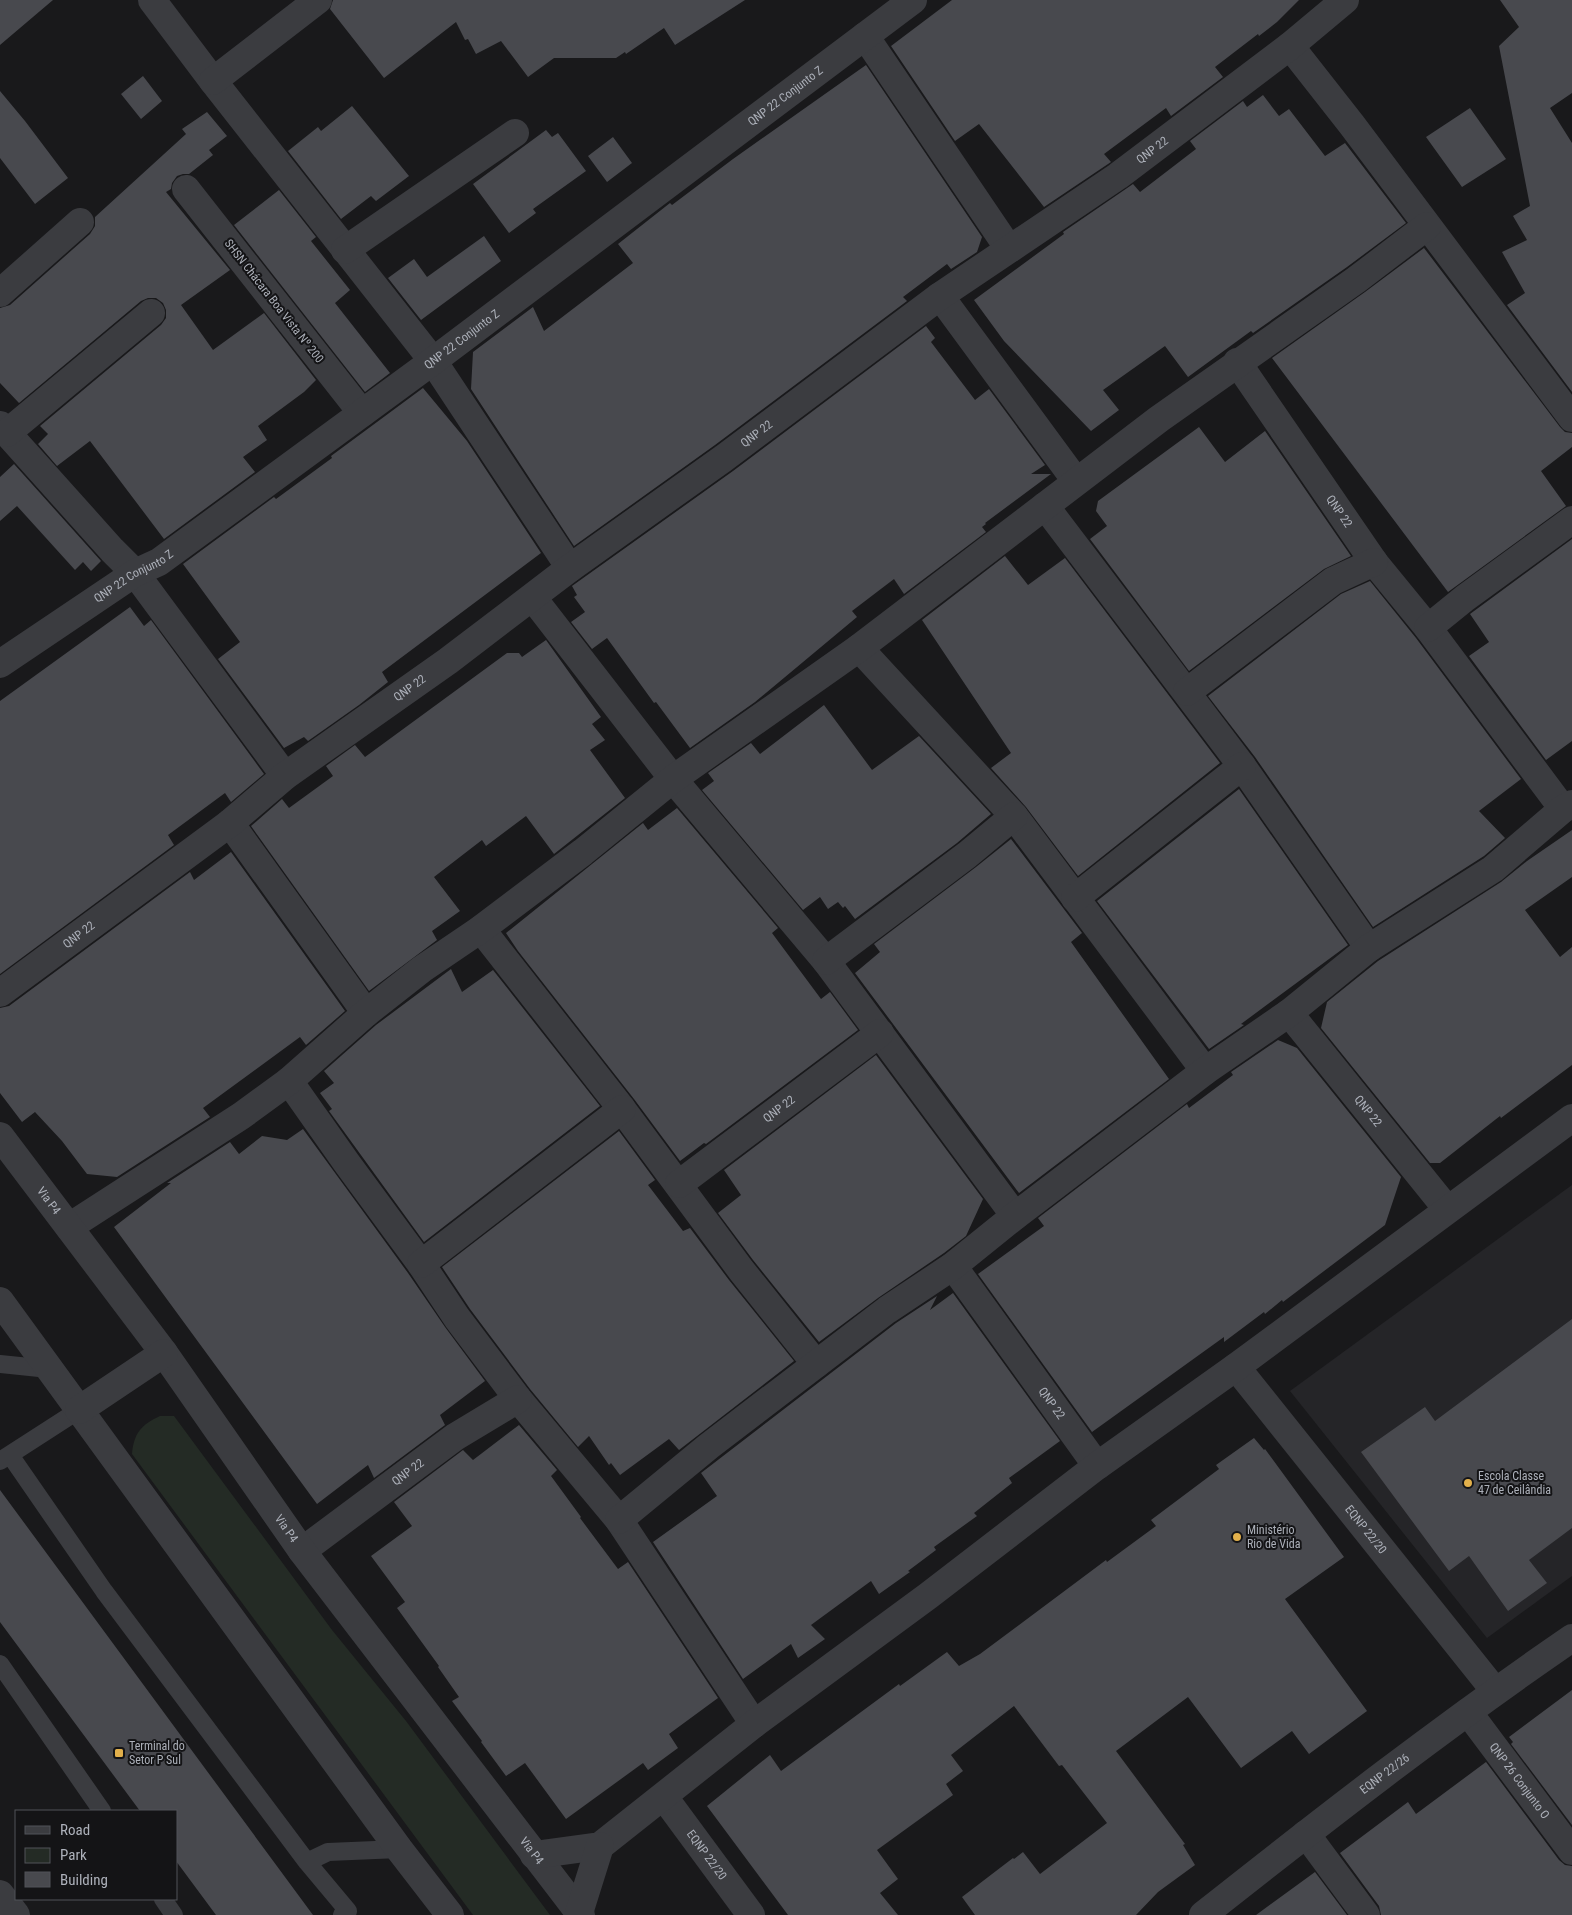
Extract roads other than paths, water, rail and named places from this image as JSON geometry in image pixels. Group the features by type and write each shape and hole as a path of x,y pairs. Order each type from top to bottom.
{"street":[{"path":"152,0 213,81 433,361 570,568"},
{"path":"213,81 318,0"},
{"name":"QNP 22 Conjunto Z","path":"0,664 135,573 159,562 433,361 913,0"},
{"name":"QNP 22","path":"0,993 230,822 285,776 448,661 570,568 724,458 940,296 1118,176 1290,46 1345,0"},
{"path":"866,36 1009,249"},
{"path":"1290,46 1572,418"},
{"path":"345,250 515,133"},
{"name":"SHSN Chácara Boa Vista Nº 200","path":"186,189 362,413"},
{"path":"0,293 80,222"},
{"path":"69,1228 241,1116 290,1081 366,1013 422,969 481,929 584,852 673,779 859,648 1076,481 1237,362 1356,280 1427,226"},
{"path":"940,296 1076,481"},
{"path":"151,313 4,429 112,550 135,573 285,776"},
{"name":"QNP 22","path":"619,1520 709,1446 887,1310 953,1266 1015,1216 1205,1071 1289,1013 1369,948 1493,869 1568,806 1374,562 1237,362"},
{"path":"1045,506 1242,766 1369,948"},
{"path":"1428,628 1465,598 1572,520"},
{"path":"1187,692 1333,581 1374,562"},
{"path":"533,598 673,779 826,961 1015,1216"},
{"path":"859,648 1014,816 1205,1071"},
{"path":"1074,898 1242,766"},
{"path":"826,961 967,855 1014,816"},
{"path":"230,822 366,1013"},
{"path":"481,929 622,1109 741,1270 816,1364"},
{"name":"QNP 22","path":"1289,1013 1448,1209"},
{"name":"QNP 22","path":"679,1184 880,1033"},
{"path":"290,1081 346,1162 421,1264 457,1318 518,1399 619,1520 754,1724"},
{"path":"421,1264 622,1109"},
{"path":"534,1855 600,1846 754,1724 928,1596 1097,1466 1236,1367 1572,1118"},
{"name":"Via P4","path":"0,1136 164,1354 302,1551 580,1914"},
{"name":"QNP 22","path":"953,1266 1097,1466"},
{"path":"0,1301 450,1915"},
{"path":"79,1410 164,1354"},
{"name":"EQNP 22/20","path":"1236,1367 1495,1691"},
{"name":"QNP 22","path":"302,1551 455,1437 518,1399"},
{"name":"EQNP 22/26","path":"1203,1915 1306,1834 1495,1691 1572,1638"},
{"name":"QNP 26 Conjunto O","path":"1468,1712 1572,1851"},
{"name":"EQNP 22/20","path":"664,1797 751,1915"},
{"path":"1306,1834 1366,1915"},
{"path":"580,1914 600,1846"},
{"path":"0,1894 16,1915"}],"lane":[{"path":"0,1364 49,1369"},
{"path":"79,1410 5,1458 308,1862 348,1911 342,1915"},
{"path":"0,1664 101,1810"},
{"path":"308,1862 328,1852 400,1849"},
{"path":"164,1900 174,1915"}],"place":[{"name":"Escola Classe 47 de Ceilândia","path":"1468,1483"},
{"name":"Ministério Rio de Vida","path":"1237,1537"},
{"name":"Terminal do Setor P Sul","path":"119,1753"}]}
